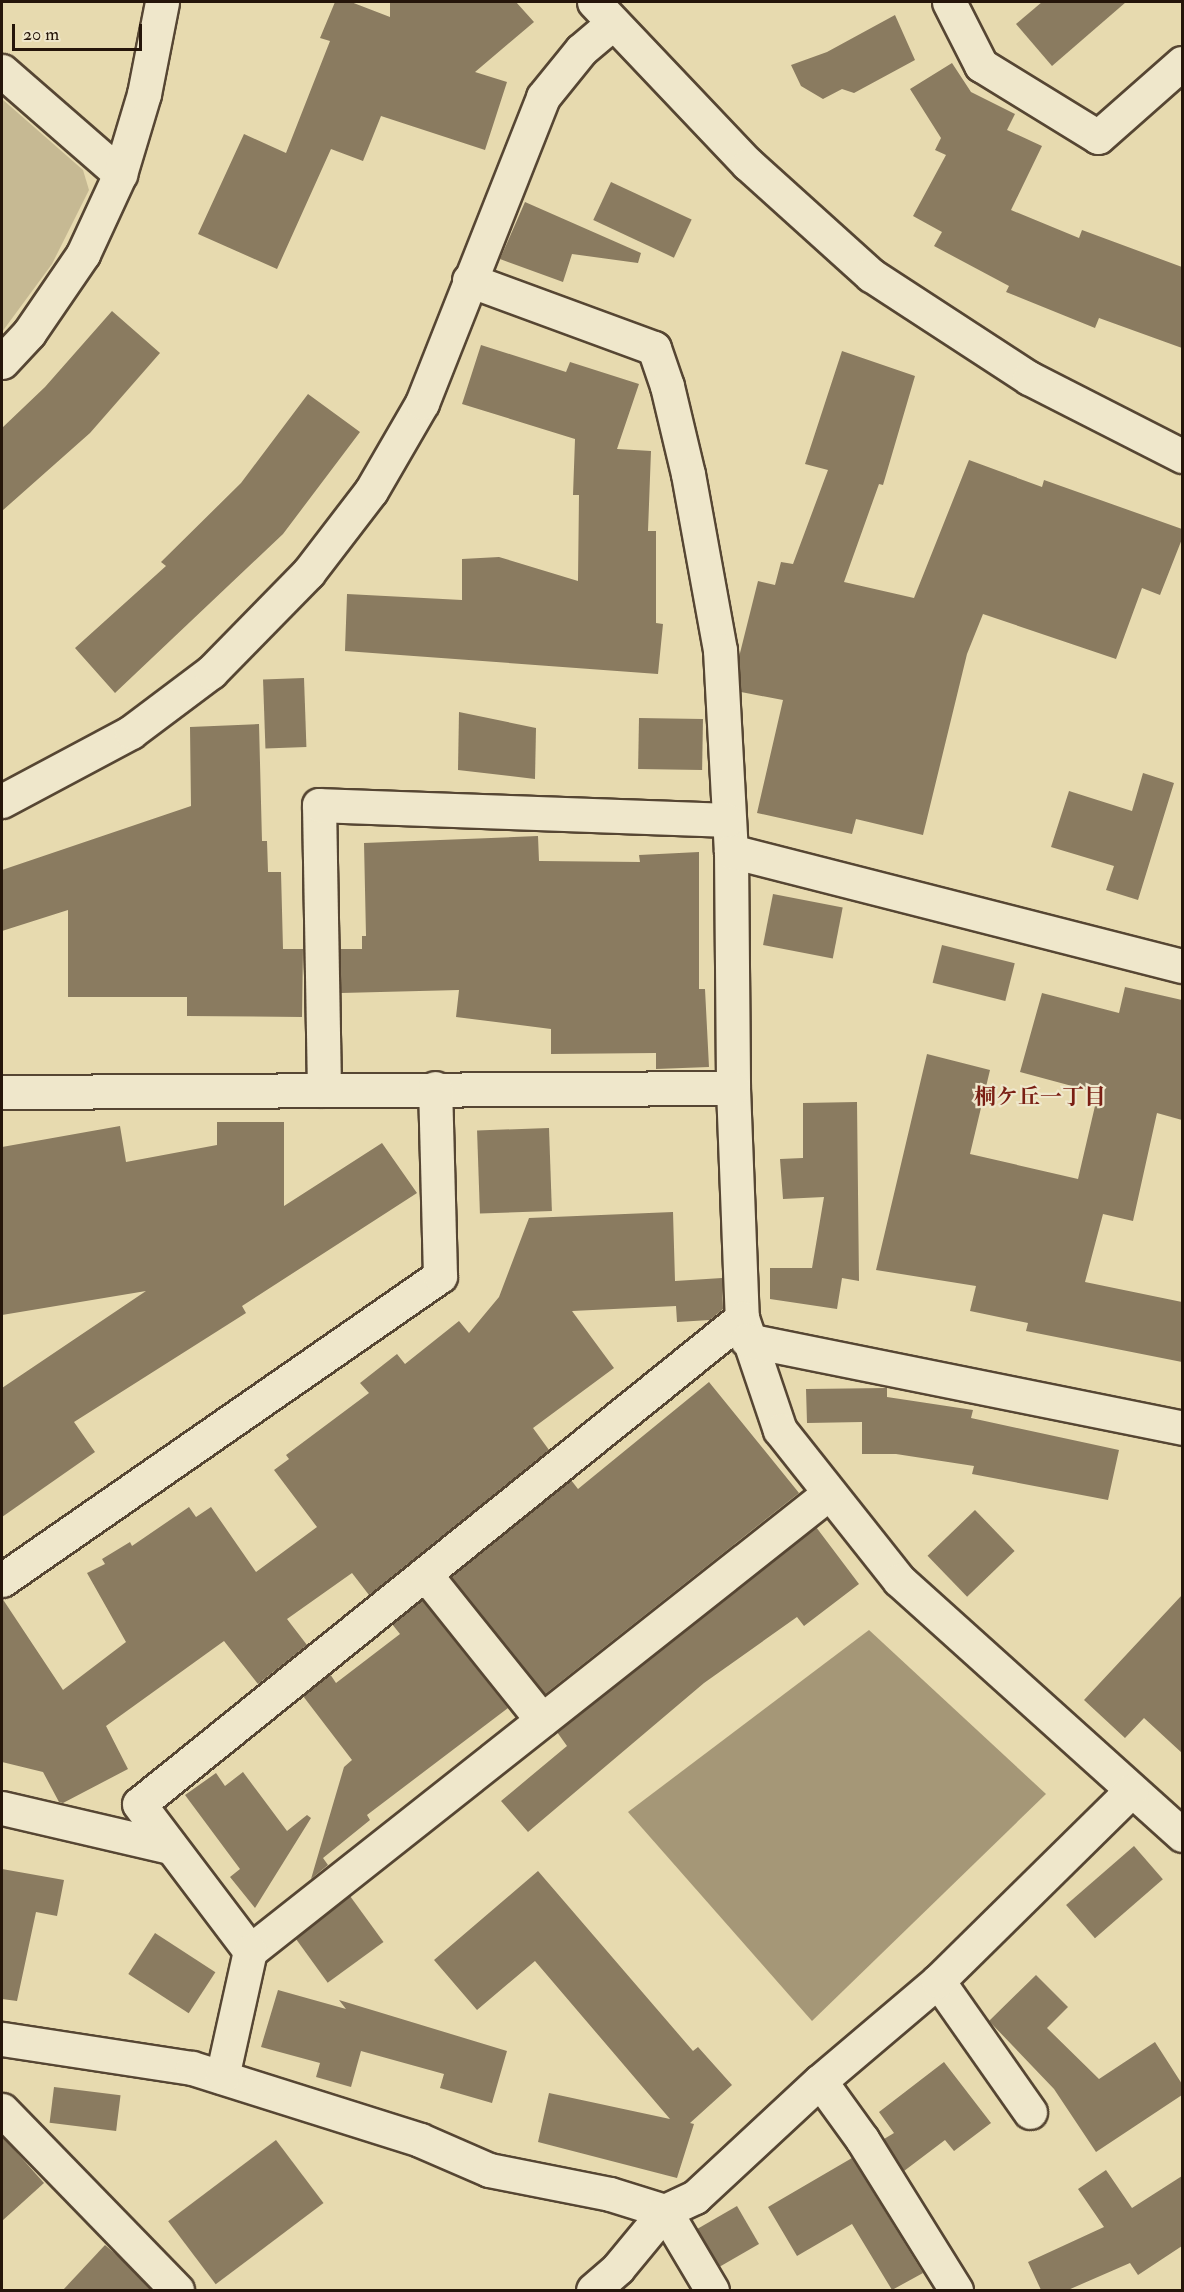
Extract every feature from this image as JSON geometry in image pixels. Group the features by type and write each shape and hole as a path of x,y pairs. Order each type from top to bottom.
{"street":[{"path":"2,362 29,333 83,254 120,174 144,94 162,2"},
{"path":"949,2 981,65 1098,137 1182,63"},
{"path":"2,801 131,732 211,672 295,590 371,491 422,403 543,97 581,50 604,12 748,164 871,275 1029,378 1182,456"},
{"path":"2,71 120,174"},
{"path":"469,280 654,348 688,474 720,650 729,836 733,1088 744,1329 780,1430 828,1494 899,1580 1182,1835"},
{"path":"324,1090 319,805 729,836 1182,966"},
{"path":"6,1567 440,1276 435,1088"},
{"path":"2,1092 733,1088"},
{"path":"744,1329 1182,1428"},
{"path":"250,1951 138,1804 425,1574 744,1329"},
{"path":"222,2077 250,1951 828,1494"},
{"path":"425,1574 542,1720"},
{"path":"593,2290 618,2268 665,2211 695,2197 820,2081 938,1981 1131,1791"},
{"path":"2,1808 170,1847"},
{"path":"938,1981 1030,2112"},
{"path":"2,2039 192,2068 420,2140 489,2170 610,2194 665,2211 712,2290"},
{"path":"820,2081 862,2139 956,2290"},
{"path":"2,2110 177,2290"}],"shaded area":[{"path":"2,99 83,170 89,190 52,264 2,332"},
{"path":"869,1630 1046,1794 812,2021 628,1812"}],"building":[{"path":"335,2 351,2 390,17 390,2 516,2 534,22 475,72 507,82 485,150 381,116 363,161 331,149 277,269 198,234 244,134 286,153 330,41 320,38"},
{"path":"1042,2 1126,2 1052,66 1016,24"},
{"path":"895,15 915,60 854,93 842,89 823,99 801,86 791,65 827,52"},
{"path":"952,63 971,92 1015,114 1007,130 1042,146 1011,210 1079,238 1082,230 1182,267 1182,348 1099,318 1095,328 1006,292 1009,286 934,246 942,232 913,216 946,155 935,150 941,138 910,89"},
{"path":"611,182 692,220 674,258 593,220"},
{"path":"525,202 641,253 638,263 572,254 563,282 500,259"},
{"path":"112,311 160,353 90,433 2,511 2,428 45,387"},
{"path":"481,345 566,372 570,362 639,384 617,449 651,451 648,531 656,531 656,623 663,624 658,674 345,651 347,594 462,600 462,559 499,557 578,581 579,495 573,495 575,439 462,404"},
{"path":"842,351 915,376 883,485 879,484 844,582 914,598 969,460 1042,487 1044,480 1182,529 1182,539 1160,595 1142,588 1116,659 983,614 967,654 923,835 856,819 852,834 757,813 783,700 741,692 739,657 758,581 775,585 781,562 793,564 828,470 805,464"},
{"path":"308,394 360,432 283,534 115,693 75,648 166,566 161,562 241,483"},
{"path":"304,678 306,747 265,748 263,679"},
{"path":"459,712 536,728 535,779 458,770"},
{"path":"639,718 703,719 702,770 638,769"},
{"path":"259,724 262,841 267,841 268,872 281,872 283,949 303,949 302,1017 187,1016 187,997 68,997 68,910 2,931 2,870 191,806 190,727"},
{"path":"1143,773 1174,783 1138,900 1106,890 1114,866 1051,847 1069,791 1132,811"},
{"path":"538,836 539,861 640,862 639,855 699,852 699,989 705,989 709,1067 656,1069 656,1053 551,1054 551,1029 456,1017 459,990 341,993 340,949 362,949 362,936 366,936 364,843"},
{"path":"773,894 843,908 833,959 763,945"},
{"path":"942,945 1015,963 1005,1001 933,983"},
{"path":"1125,987 1182,1000 1182,1120 1157,1113 1133,1221 1103,1214 1085,1282 1182,1302 1182,1362 1026,1331 1028,1323 970,1311 976,1286 876,1270 927,1054 990,1070 970,1154 1078,1179 1098,1093 1020,1072 1042,993 1119,1013"},
{"path":"857,1102 859,1281 842,1278 837,1309 770,1299 770,1268 812,1268 824,1197 783,1199 780,1159 803,1158 803,1103"},
{"path":"217,1122 284,1122 284,1206 382,1143 417,1193 242,1306 246,1313 74,1422 95,1452 2,1517 2,1388 146,1291 2,1315 2,1147 120,1126 126,1162 217,1145"},
{"path":"549,1128 552,1211 480,1213 477,1131"},
{"path":"673,1212 675,1281 722,1278 723,1309 710,1320 677,1322 676,1306 572,1311 614,1368 533,1428 549,1450 369,1595 352,1573 287,1619 307,1645 258,1684 224,1641 106,1726 128,1769 63,1803 59,1802 43,1772 2,1762 2,1598 63,1690 126,1642 87,1573 105,1564 102,1559 130,1542 132,1546 189,1507 196,1517 211,1507 256,1572 317,1527 274,1470 289,1459 286,1455 369,1393 360,1383 397,1354 405,1364 459,1321 469,1333 499,1297 529,1218"},
{"path":"709,1382 799,1493 545,1694 451,1577 571,1480 578,1489"},
{"path":"887,1388 887,1397 973,1410 971,1418 1119,1450 1108,1500 972,1474 974,1466 896,1454 862,1454 862,1422 807,1423 806,1389"},
{"path":"975,1510 1015,1551 967,1597 928,1556"},
{"path":"816,1527 859,1584 804,1626 797,1617 704,1683 528,1832 501,1801 567,1746 557,1732"},
{"path":"1182,1595 1182,1753 1144,1718 1125,1738 1084,1700"},
{"path":"422,1600 508,1708 367,1815 370,1820 323,1858 328,1865 311,1879 344,1767 352,1760 303,1696 330,1674 336,1683 400,1634 392,1624"},
{"path":"243,1772 287,1831 307,1815 311,1818 255,1908 230,1877 240,1869 185,1795 216,1773 225,1786"},
{"path":"1134,1846 1163,1879 1095,1938 1066,1905"},
{"path":"2,1869 64,1880 57,1916 36,1912 17,2001 2,1999"},
{"path":"538,1871 693,2051 698,2047 732,2085 690,2123 694,2124 677,2178 538,2142 549,2093 670,2119 535,1961 477,2010 434,1960"},
{"path":"350,1896 384,1942 328,1983 294,1937"},
{"path":"155,1933 215,1972 189,2013 128,1974"},
{"path":"1036,1975 1068,2007 1047,2028 1099,2079 1155,2042 1182,2084 1182,2095 1096,2152 1054,2089 989,2021"},
{"path":"278,1990 346,2009 339,2000 507,2051 492,2103 440,2088 444,2074 361,2051 351,2087 316,2077 320,2063 261,2047"},
{"path":"944,2062 991,2123 954,2151 945,2140 904,2171 884,2139 894,2133 879,2112"},
{"path":"54,2087 121,2095 116,2131 50,2123"},
{"path":"2,2136 44,2183 2,2221"},
{"path":"276,2140 324,2203 216,2284 168,2221"},
{"path":"852,2158 923,2273 892,2290 852,2224 797,2256 768,2207"},
{"path":"1106,2170 1132,2208 1182,2176 1182,2246 1138,2275 1130,2263 1068,2290 1041,2290 1028,2262 1104,2227 1078,2189"},
{"path":"737,2206 759,2244 719,2267 697,2229"},
{"path":"105,2245 119,2257 151,2290 63,2290"}],"district":[{"name":"桐ケ丘一丁目","path":"1040,1098"}]}
